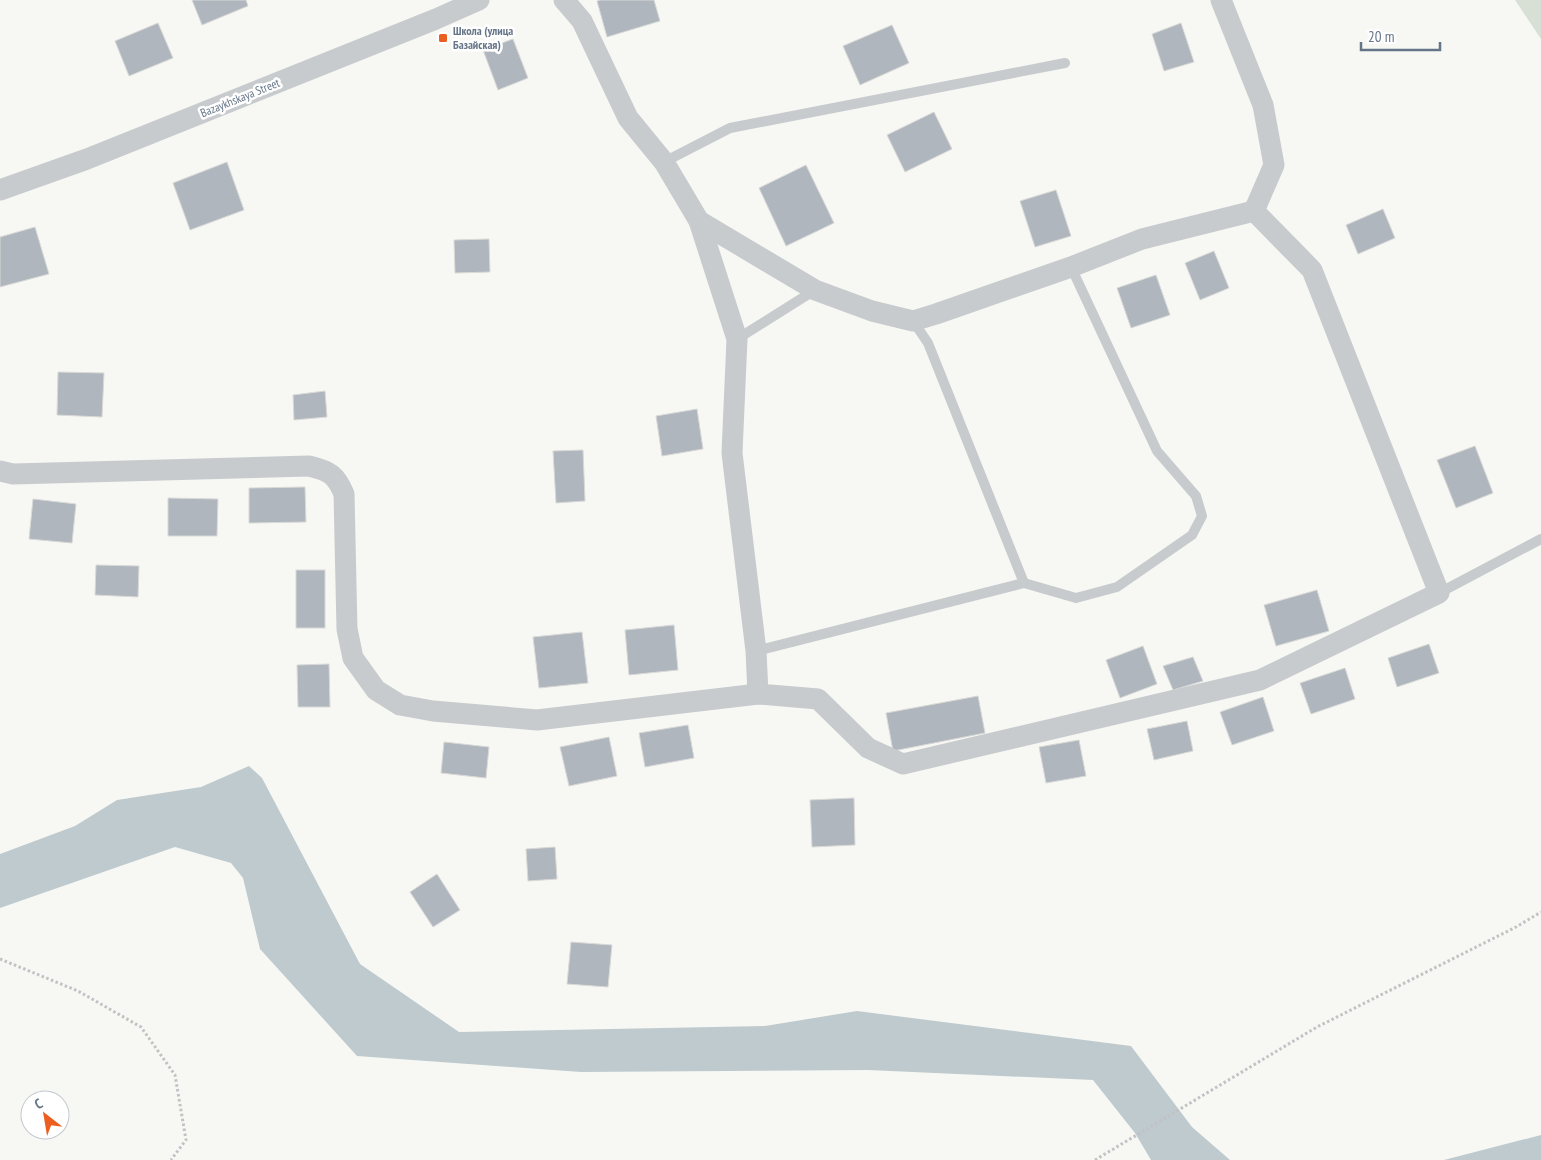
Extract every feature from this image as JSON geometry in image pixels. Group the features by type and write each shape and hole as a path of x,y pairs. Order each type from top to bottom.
{"street":[{"name":"Bazaykhskaya Street","path":"0,190 87,160 479,0"},
{"path":"564,0 582,21 628,118 664,162 699,221 737,339 732,453 756,652 758,694"},
{"path":"1221,0 1263,105 1274,165 1254,211"},
{"path":"699,221 815,290 872,311 913,320 936,314 1070,267 1142,239 1254,211"},
{"path":"0,471 13,474 309,466 325,470 338,480 344,494 347,629 353,658 376,690 400,704 433,711 537,720 758,694 818,699 868,748 903,764 1260,680 1439,593 1312,270 1254,211"}],"lane":[{"path":"664,162 730,128 1065,63"},
{"path":"756,652 1024,583 1076,598 1117,587 1192,535 1202,516 1196,496 1157,451 1070,267"},
{"path":"737,339 815,290"},
{"path":"913,320 928,343 1024,583"},
{"path":"1439,593 1541,539"}],"path":[{"path":"1095,1160 1317,1027 1516,927 1541,912"},
{"path":"0,959 78,991 141,1027 175,1075 186,1140 171,1160"}],"shaded area":[{"path":"1515,0 1541,0 1541,39"},
{"path":"249,766 262,778 360,964 459,1032 765,1026 857,1011 1131,1046 1192,1127 1230,1160 1151,1160 1135,1133 1093,1080 868,1070 581,1072 357,1056 260,949 243,878 231,863 175,847 0,908 0,854 75,826 117,800 201,787"},
{"path":"1541,1135 1541,1160 1444,1160"}],"building":[{"path":"192,0 246,0 248,6 202,25"},
{"path":"654,0 660,21 607,37 597,1"},
{"path":"158,23 173,58 129,76 115,41"},
{"path":"1181,23 1194,62 1164,71 1152,34"},
{"path":"892,25 909,63 860,85 843,46"},
{"path":"513,39 528,78 498,90 483,50"},
{"path":"934,112 952,149 905,172 887,135"},
{"path":"227,162 244,210 190,230 173,183"},
{"path":"806,165 834,223 786,246 759,188"},
{"path":"1056,190 1071,236 1035,247 1020,201"},
{"path":"1383,209 1395,238 1358,254 1346,225"},
{"path":"35,227 49,274 0,287 0,237"},
{"path":"489,239 490,272 455,273 454,240"},
{"path":"1214,251 1229,288 1200,300 1185,263"},
{"path":"1156,275 1170,315 1131,328 1117,288"},
{"path":"58,372 104,373 102,417 57,415"},
{"path":"325,391 327,417 294,420 293,395"},
{"path":"697,409 703,449 662,456 656,416"},
{"path":"1475,446 1493,493 1456,508 1437,460"},
{"path":"583,450 585,501 556,503 553,451"},
{"path":"305,487 306,522 249,523 249,488"},
{"path":"168,498 218,499 217,536 168,536"},
{"path":"33,499 76,504 72,543 29,539"},
{"path":"96,565 139,566 138,597 95,595"},
{"path":"296,570 325,570 325,628 296,628"},
{"path":"1317,590 1329,631 1276,646 1264,605"},
{"path":"674,625 678,670 629,675 625,630"},
{"path":"582,632 588,683 539,688 533,637"},
{"path":"1429,644 1439,673 1397,687 1388,658"},
{"path":"1143,646 1157,684 1120,698 1106,660"},
{"path":"1193,657 1203,681 1173,690 1163,666"},
{"path":"329,664 330,707 298,707 297,665"},
{"path":"1345,668 1355,699 1311,714 1300,683"},
{"path":"978,696 985,733 893,751 886,713"},
{"path":"1263,697 1274,731 1232,745 1220,712"},
{"path":"1187,721 1193,751 1154,760 1147,729"},
{"path":"688,725 694,758 645,767 639,733"},
{"path":"609,737 617,776 569,786 560,747"},
{"path":"1079,740 1086,776 1046,783 1039,747"},
{"path":"444,742 489,747 486,778 441,773"},
{"path":"854,798 855,845 812,847 810,800"},
{"path":"555,847 557,879 528,881 526,849"},
{"path":"437,874 460,910 433,927 410,892"},
{"path":"571,942 612,945 608,987 567,984"}],"place":[{"name":"Школа (улица Базайская)","path":"443,38"}]}
